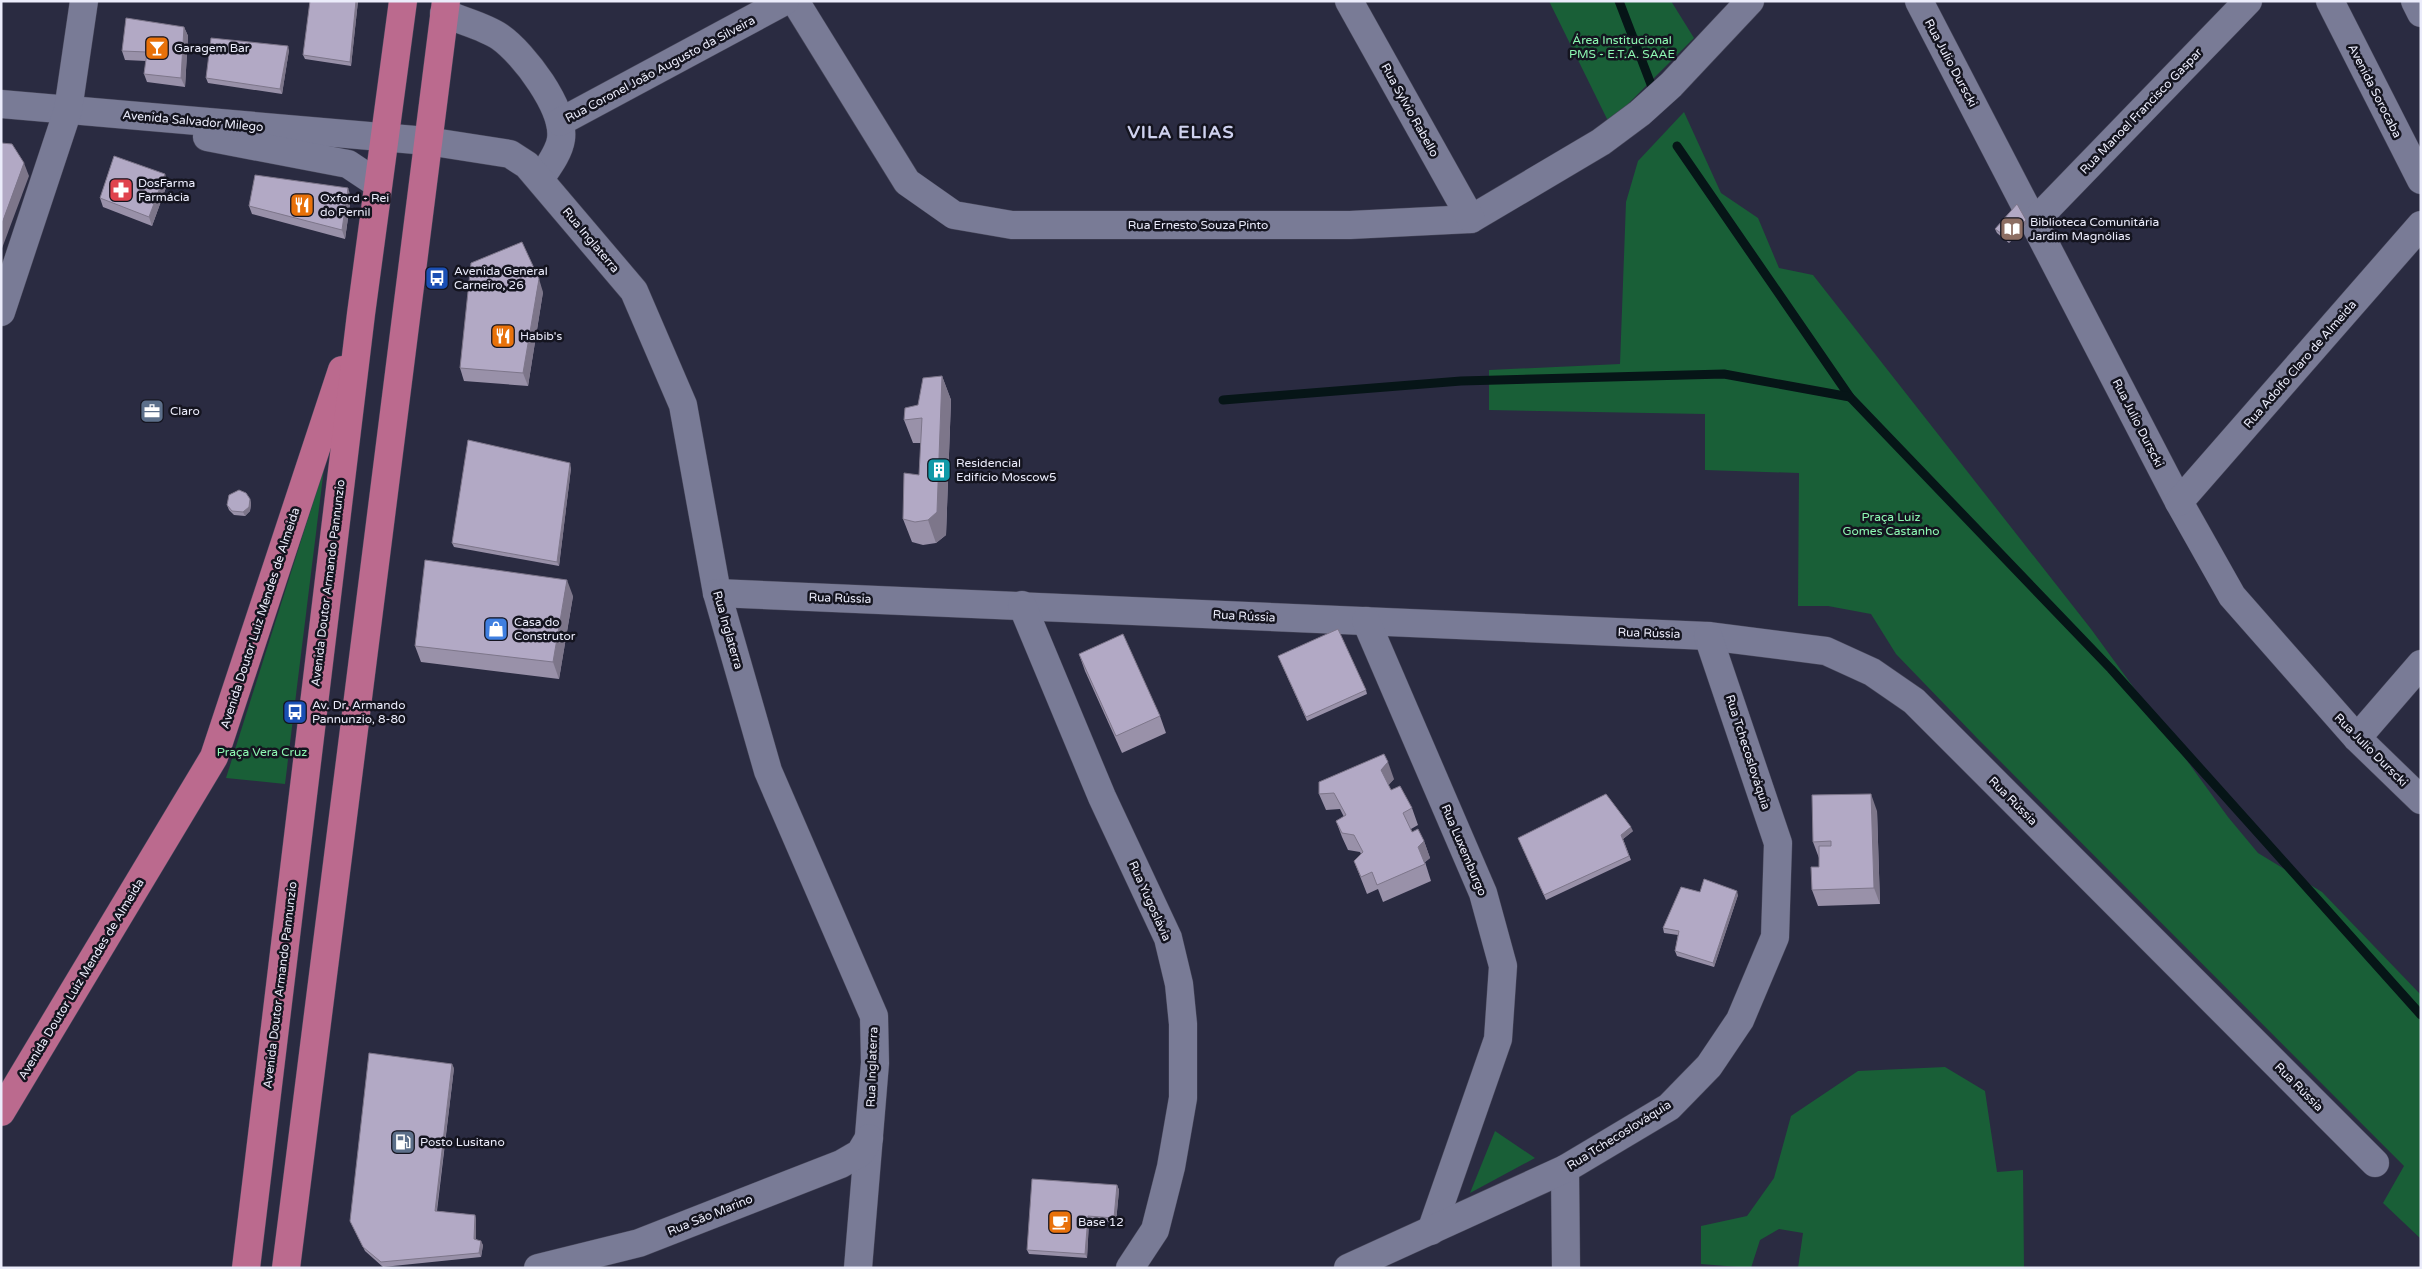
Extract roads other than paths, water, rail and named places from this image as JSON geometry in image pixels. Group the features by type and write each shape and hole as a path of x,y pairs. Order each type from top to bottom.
{"main road":[{"name":"Avenida Doutor Armando Pannunzio","path":"246,1268 361,314 403,1"},
{"path":"286,1268 445,7"},
{"name":"Avenida Doutor Luiz Mendes de Almeida","path":"1,1112 214,757 361,314"}],"street":[{"path":"1,312 68,110 84,1"},
{"name":"Rua Coronel João Augusto da Silveira","path":"560,122 785,1"},
{"name":"Rua Ernesto Souza Pinto","path":"795,1 907,182 954,215 1012,225 1350,225 1471,219 1601,142 1640,113 1671,85 1750,1"},
{"name":"Rua Sylvio Rabello","path":"1349,1 1471,219"},
{"name":"Rua Julio Durscki","path":"1919,1 2179,502 2232,596 2357,738 2421,800"},
{"name":"Rua Manoel Francisco Gaspar","path":"2034,222 2248,1"},
{"name":"Avenida Sorocaba","path":"2330,1 2421,180"},
{"path":"2414,1 2421,13"},
{"path":"445,7 499,36 521,54 543,88 560,122 561,139 553,159 540,179"},
{"name":"Avenida Salvador Milego","path":"1,104 384,136"},
{"path":"68,110 348,164 378,184"},
{"name":"Rua Inglaterra","path":"384,136 510,154 528,165 634,291 683,405 717,593 768,771 874,1016 875,1063 858,1268"},
{"name":"Rua Adolfo Claro de Almeida","path":"2179,502 2421,226"},
{"name":"Rua Rússia","path":"717,593 1708,636 1826,650 1872,672 1914,701 2375,1163"},
{"name":"Rua Yugoslávia","path":"1022,605 1102,798 1168,938 1179,984 1183,1024 1183,1098 1171,1166 1155,1230 1130,1268"},
{"name":"Rua Luxemburgo","path":"1366,621 1483,893 1503,966 1498,1039 1431,1231"},
{"name":"Rua Tchecoslováquia","path":"1348,1268 1565,1169 1669,1107 1709,1066 1740,1020 1775,936 1778,843 1708,636"},
{"path":"2357,738 2421,664"},
{"name":"Rua São Marino","path":"538,1268 648,1240 841,1164 860,1152 869,1138"},
{"path":"1565,1169 1566,1268"}],"waterway":[{"path":"1619,1 1652,87"},
{"path":"1677,146 1850,397 2111,669 2421,1015"},
{"path":"1223,400 1461,381 1724,374 1850,397"}],"place":[{"name":"Garagem Bar","path":"157,48"},
{"name":"DosFarma Farmácia","path":"121,190"},
{"name":"Oxford - Rei do Pernil","path":"302,205"},
{"name":"Biblioteca Comunitária Jardim Magnólias","path":"2012,229"},
{"name":"Avenida General Carneiro, 26","path":"437,278"},
{"name":"Habib's","path":"503,336"},
{"name":"Claro","path":"152,411"},
{"name":"Residencial Edifício Moscow5","path":"939,470"},
{"name":"Casa do Construtor","path":"496,629"},
{"name":"Av. Dr. Armando Pannunzio, 8-80","path":"295,712"},
{"name":"Posto Lusitano","path":"403,1142"},
{"name":"Base 12","path":"1060,1222"}],"district":[{"name":"VILA ELIAS","path":"1181,132"}],"park label":[{"name":"Área Institucional PMS - E.T.A. SAAE","path":"1622,47"},
{"name":"Praça Luiz Gomes Castanho","path":"1891,524"},
{"name":"Praça Vera Cruz","path":"262,752"}]}
